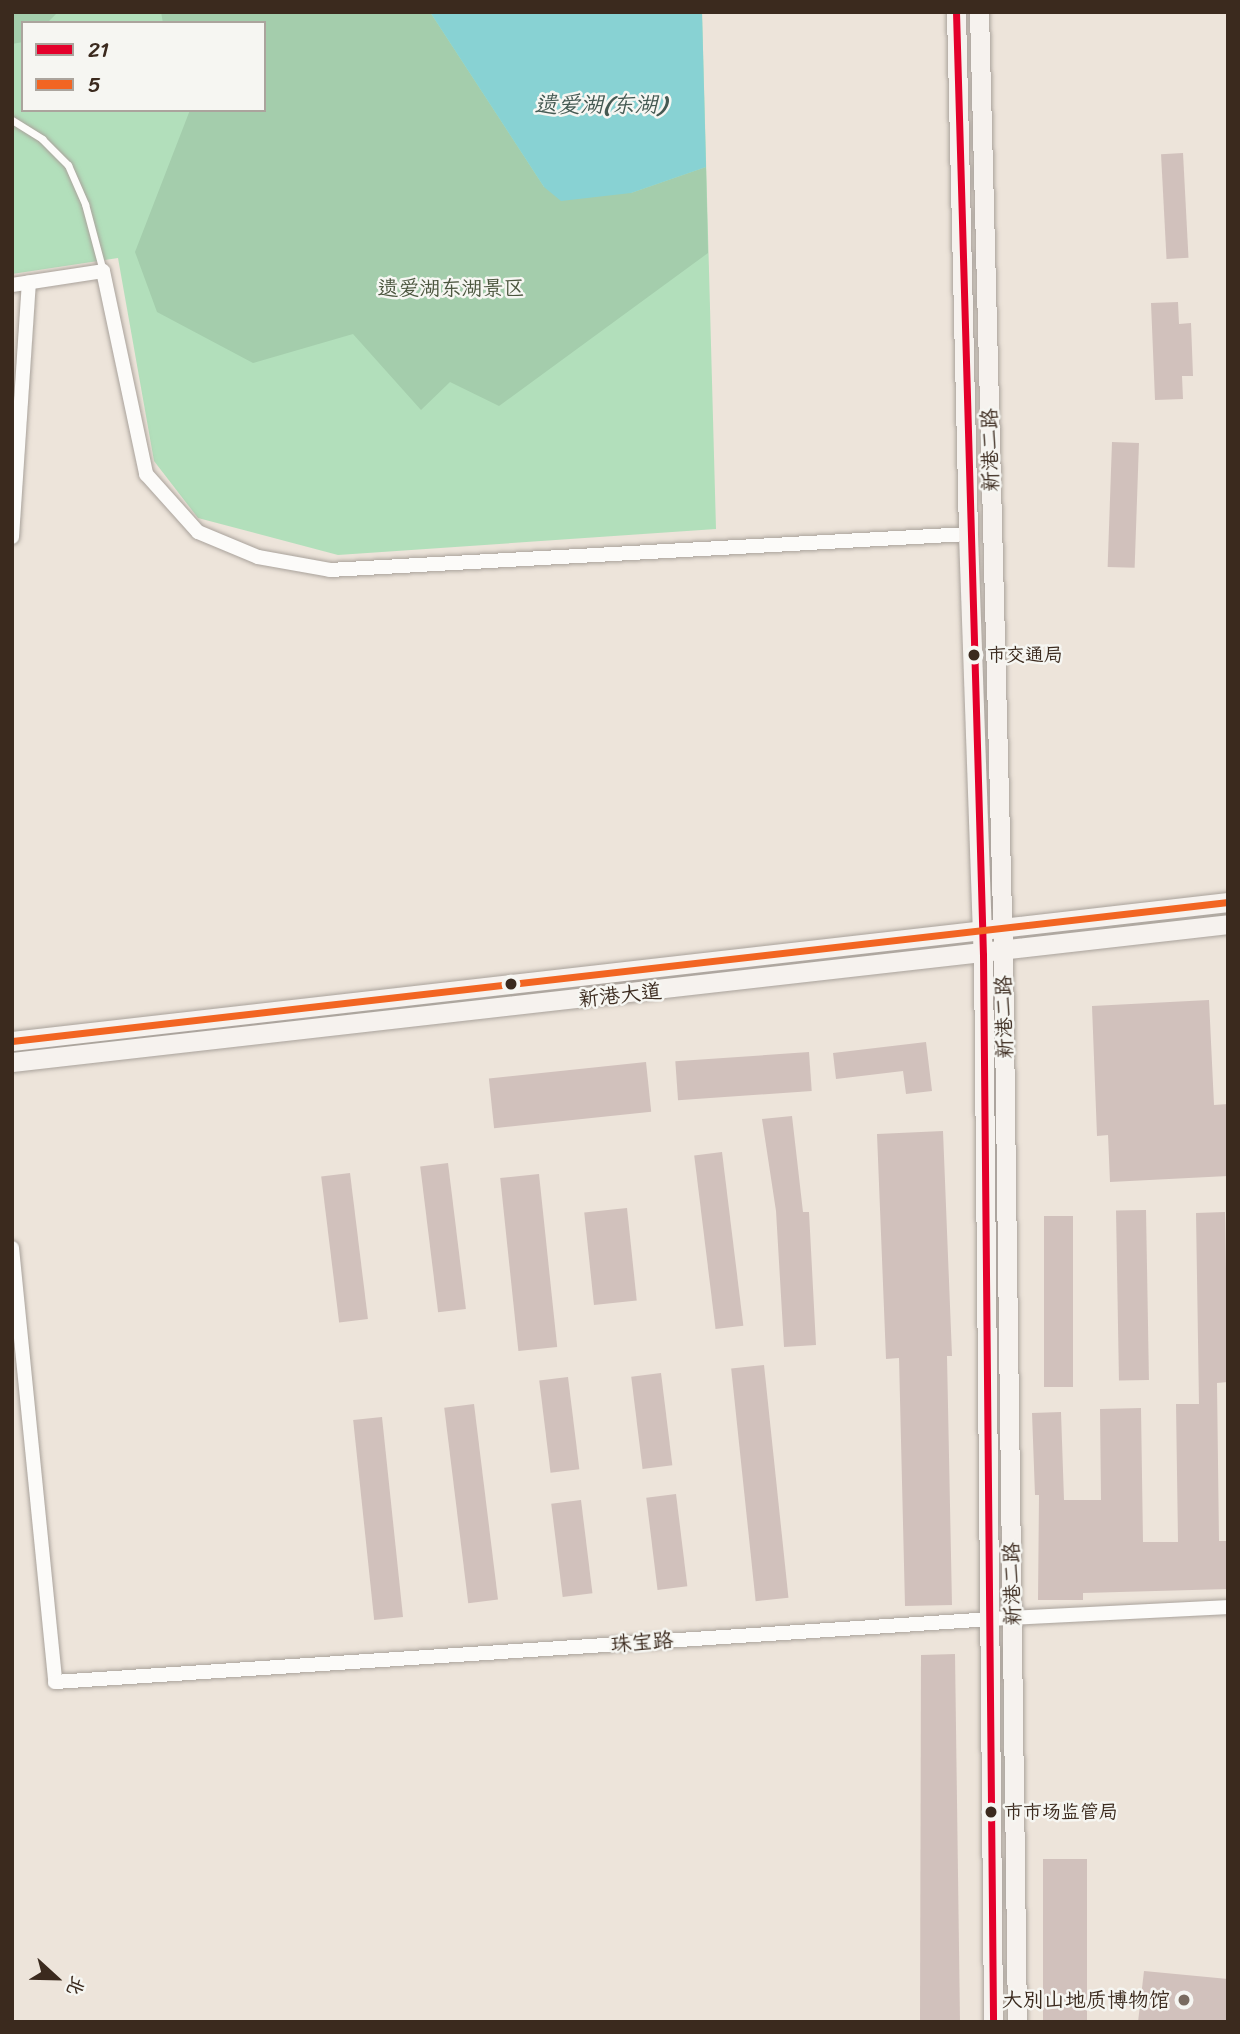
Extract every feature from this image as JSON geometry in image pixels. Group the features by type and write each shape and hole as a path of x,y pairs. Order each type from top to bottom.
{"main road":[{"name":"新港二路","path":"957,12 968,534 993,953 1013,1619 1017,2022"},
{"name":"新港二路","path":"979,12 992,929"},
{"name":"新港大道","path":"12,1041 1228,902"},
{"name":"新港大道","path":"12,1062 993,953 1228,924"},
{"name":"新港二路","path":"993,953 993,2022"}],"street":[{"path":"12,285 103,271 146,474 198,532 258,557 330,570 968,534"},
{"path":"12,537 29,283"},
{"name":"珠宝路","path":"12,1248 55,1682 991,1619 1228,1607"}],"lane":[{"path":"12,120 42,139 68,166 85,204 103,271"}],"green space":[{"name":"遗爱湖东湖景区","path":"12,12 702,12 716,529 338,555 198,518 154,461 118,258 12,274"},
{"path":"12,12 58,12 49,21 21,21 21,42 12,44"},
{"path":"161,12 430,12 544,187 631,193 706,167 708,253 499,406 450,382 421,410 353,334 253,363 157,312 135,252 189,112 266,112 266,21 163,21"}],"water":[{"name":"遗爱湖(东湖)","path":"430,12 702,12 706,167 631,193 561,201 544,187"}],"building":[{"path":"1183,153 1188,258 1167,259 1161,154"},
{"path":"1178,302 1179,324 1191,323 1193,376 1182,376 1183,399 1155,400 1151,303"},
{"path":"1112,442 1139,443 1135,568 1108,567"},
{"path":"1209,1000 1214,1105 1228,1104 1228,1176 1110,1182 1108,1135 1097,1136 1092,1006"},
{"path":"926,1042 932,1091 906,1094 903,1071 836,1079 833,1053"},
{"path":"809,1052 812,1091 678,1100 675,1061"},
{"path":"646,1062 651,1112 494,1128 489,1079"},
{"path":"792,1116 803,1212 809,1212 816,1345 784,1347 776,1211 762,1119"},
{"path":"943,1131 952,1356 947,1356 952,1605 905,1606 899,1358 886,1359 877,1134"},
{"path":"722,1152 743,1326 716,1329 694,1155"},
{"path":"448,1163 466,1309 438,1312 420,1166"},
{"path":"350,1173 368,1319 339,1322 321,1177"},
{"path":"539,1174 557,1347 518,1351 500,1178"},
{"path":"627,1208 637,1300 594,1305 584,1212"},
{"path":"1146,1210 1149,1380 1119,1380 1116,1211"},
{"path":"1225,1212 1228,1382 1217,1383 1219,1541 1228,1541 1228,1589 1083,1593 1083,1600 1038,1600 1039,1495 1035,1495 1032,1413 1061,1412 1064,1500 1101,1500 1100,1409 1141,1408 1143,1542 1178,1542 1176,1404 1199,1404 1196,1213"},
{"path":"1044,1216 1073,1216 1073,1387 1044,1387"},
{"path":"764,1365 788,1598 756,1601 731,1368"},
{"path":"661,1373 672,1465 643,1469 631,1377"},
{"path":"568,1377 579,1469 551,1473 539,1381"},
{"path":"474,1404 498,1600 468,1603 444,1408"},
{"path":"382,1417 403,1617 374,1620 353,1420"},
{"path":"676,1494 687,1586 658,1590 646,1498"},
{"path":"581,1500 592,1593 563,1597 551,1504"},
{"path":"955,1654 960,2022 920,2022 921,1655"},
{"path":"1043,1859 1087,1859 1087,2022 1043,2022"},
{"name":"大别山地质博物馆","path":"1144,1971 1228,1979 1228,2022 1138,2022"}],"transit line":[{"name":"21","path":"956,12 983,955 993,2022"},
{"name":"5","path":"12,1041 1228,902"}],"place":[{"name":"市交通局","path":"974,655"},
{"name":"市市场监管局","path":"991,1812"},
{"name":"大别山地质博物馆","path":"1184,2000"}]}
